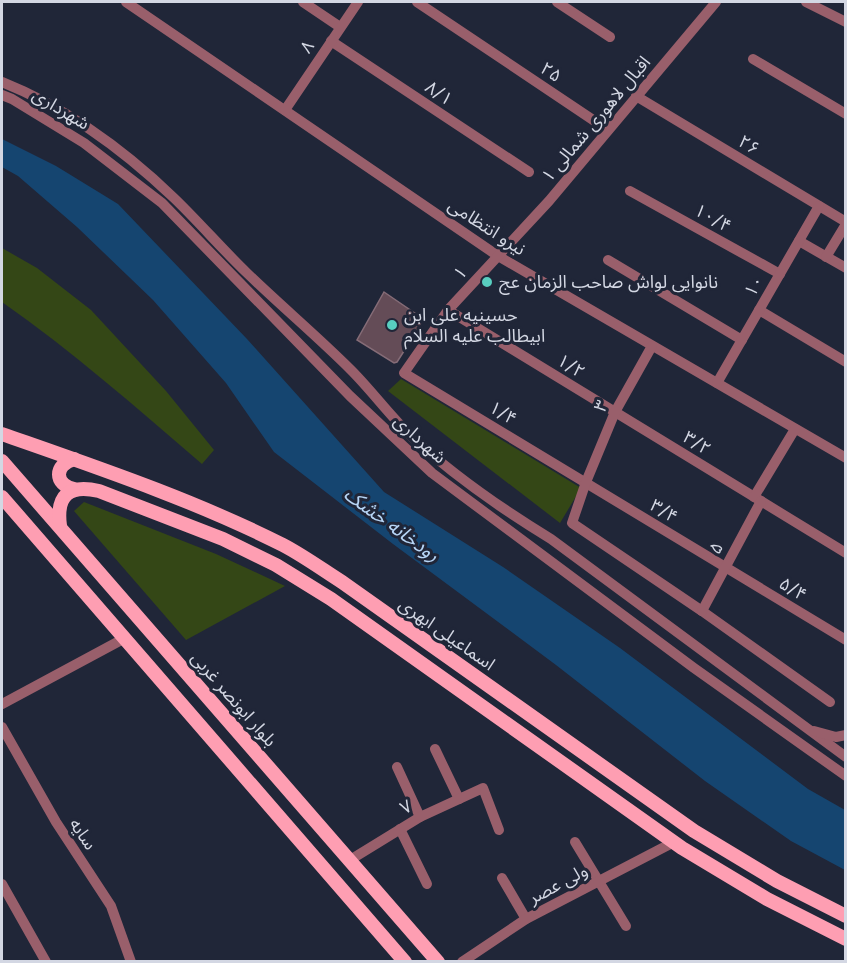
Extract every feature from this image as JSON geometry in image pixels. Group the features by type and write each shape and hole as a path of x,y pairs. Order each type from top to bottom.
{"main road":[{"name":"اسماعیلی ابهری","path":"2,434 74,459 231,520 286,547 342,582 694,831 777,881 846,916"},
{"path":"74,459 66,461 59,474 61,482 67,487 99,491 223,539 276,565 340,606 674,842 767,899 846,939"},
{"name":"بلوار ابونصر غربی","path":"2,461 438,962"},
{"path":"60,526 58,511 63,498 74,489"},
{"path":"2,497 405,962"},
{"path":"227,756 246,740"}],"street":[{"name":"نیرو انتظامی","path":"126,2 498,256 846,458"},
{"path":"303,2 340,27"},
{"name":"۸","path":"285,110 358,2"},
{"name":"۲۵","path":"417,2 608,130"},
{"path":"557,2 610,37"},
{"name":"اقبال لاهوری شمالی ۱","path":"498,256 549,201 716,2"},
{"path":"806,2 846,21"},
{"name":"۸/۱","path":"331,41 529,172"},
{"path":"753,59 846,114"},
{"name":"شهرداری","path":"2,82 57,109 94,131 133,160 175,199 247,273 352,370 412,436 509,513 551,539 846,757"},
{"name":"شهرداری","path":"2,95 84,143 162,203 350,396 432,473 694,668 846,776"},
{"name":"۲۶","path":"636,96 846,223"},
{"name":"۱۰/۴","path":"630,190 780,274"},
{"name":"۱۰","path":"717,383 819,206"},
{"path":"826,257 846,223"},
{"path":"799,241 846,268"},
{"name":"۱","path":"404,373 448,309 498,256"},
{"path":"608,260 742,340"},
{"name":"۱/۲","path":"448,309 615,412"},
{"path":"759,310 846,362"},
{"name":"۳","path":"652,346 615,412 572,523 702,611"},
{"name":"۱/۴","path":"404,373 586,482"},
{"name":"۳/۲","path":"615,412 846,553"},
{"name":"۵","path":"702,611 757,499 795,429"},
{"name":"۳/۴","path":"586,482 724,567"},
{"name":"۵/۴","path":"724,567 846,640"},
{"path":"702,611 830,702"},
{"path":"2,704 125,638"},
{"name":"سایه","path":"2,727 56,822 111,906 131,962"},
{"path":"806,729 836,737 846,735"},
{"path":"435,749 459,799"},
{"path":"397,766 420,817"},
{"name":"۷","path":"350,860 420,817 483,788 499,830"},
{"path":"400,829 427,884"},
{"path":"575,842 626,926"},
{"name":"ولی عصر","path":"462,962 526,919 674,842"},
{"path":"502,878 526,919"},
{"path":"2,884 5,898 46,962"}],"green space":[{"path":"2,248 37,268 91,310 166,391 214,450 202,464 79,360 2,302"},
{"path":"401,379 581,488 560,523 388,391"},
{"path":"84,502 216,554 285,586 186,640 74,511"}],"water":[{"name":"رودخانه خشک","path":"2,139 56,166 118,204 247,339 384,492 503,567 620,648 808,789 845,810 845,870 791,841 705,781 274,452 226,383 153,300 77,227 18,176 2,167"}],"building":[{"name":"حسینیه علی ابن ابیطالب علیه السلام","path":"384,292 419,316 422,323 397,362 394,363 357,340"}],"place":[{"name":"نانوایی لواش صاحب الزمان عج","path":"487,282"},
{"name":"حسینیه علی ابن ابیطالب علیه السلام","path":"392,325"}]}
